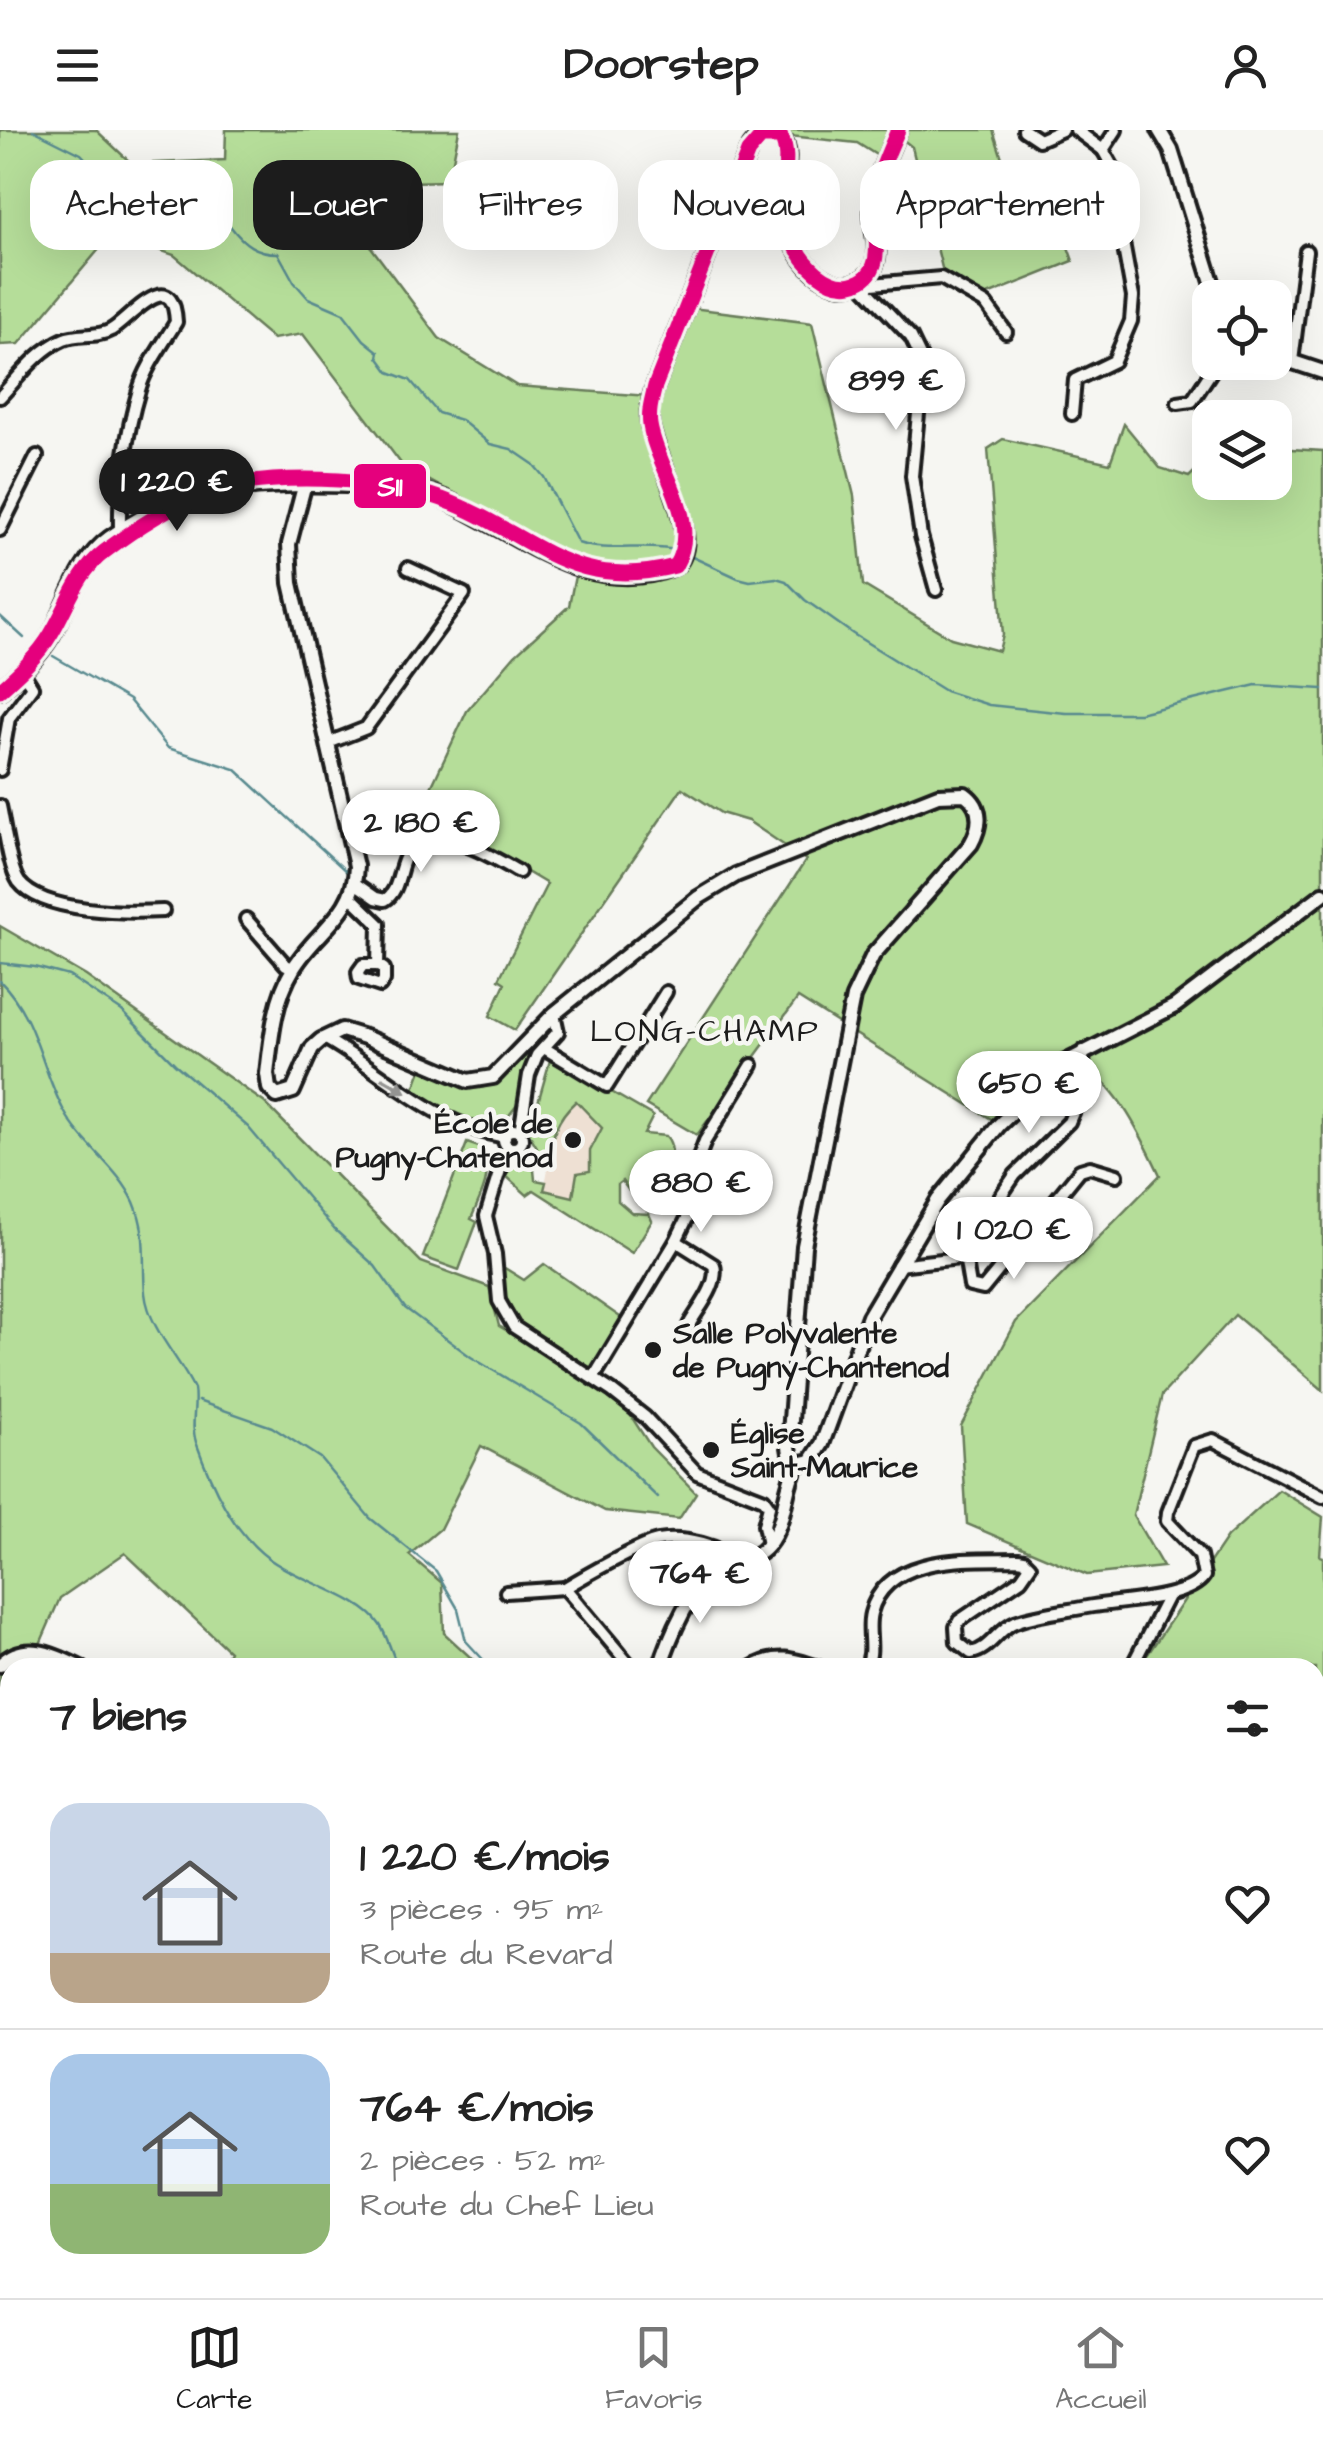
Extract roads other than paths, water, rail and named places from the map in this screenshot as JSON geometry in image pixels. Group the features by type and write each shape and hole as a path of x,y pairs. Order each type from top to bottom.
{"main road":[{"path":"0,690 22,671 51,634 78,580 127,531 169,505 234,486 305,483 420,491 500,526 581,570 652,572 678,564 686,543 653,439 649,412 655,386 748,152 760,136 781,137 787,148 784,218 797,248 827,279 844,285 861,280 870,271 877,252 874,197 898,130"}],"street":[{"path":"1024,130 1039,140 1062,130"},
{"path":"1072,414 1075,380 1114,361 1132,322 1133,297 1115,199 1116,174 1103,150 1076,130"},
{"path":"1103,150 1116,130"},
{"path":"1159,130 1171,150 1211,280"},
{"path":"1306,251 1292,362 1323,372"},
{"path":"861,280 872,284 941,278 986,304 1006,332"},
{"path":"861,280 911,337 922,362 912,476 921,536 936,590"},
{"path":"0,398 38,357 66,338 108,332 146,299 160,296 170,301 176,311 176,322 139,388 124,467 121,507 127,531"},
{"path":"1178,403 1192,401 1206,380"},
{"path":"0,530 38,456"},
{"path":"305,483 289,544 291,583 356,866 354,891 293,968 278,1006 267,1074 272,1092 282,1096 293,1091 312,1048 342,1030 468,1082 492,1077 551,1018 698,898 736,874 938,795 964,794 975,804 978,826 971,844 873,955 854,997 804,1246 790,1447 797,1464"},
{"path":"328,743 366,728 464,594 408,568"},
{"path":"0,770 8,718 31,693 30,682 22,671"},
{"path":"0,806 14,868 24,887 96,912 163,911"},
{"path":"354,891 385,900 392,896 406,854 420,844 436,840 470,845 518,872"},
{"path":"354,891 379,924 378,965"},
{"path":"797,1464 811,1462 822,1444 854,1349 898,1265 938,1200 999,1124 1062,1064 1175,1006 1323,894"},
{"path":"246,919 293,968"},
{"path":"548,1044 607,1086 666,992"},
{"path":"551,1018 558,1032 537,1055 529,1075 486,1216 502,1310 514,1327 594,1377 645,1418 697,1473 764,1499 769,1506 764,1524 768,1545"},
{"path":"324,1038 378,1076 468,1128 511,1138"},
{"path":"986,1219 1015,1175 1069,1122 1084,1086 1083,1050"},
{"path":"594,1377 676,1241 696,1200 693,1173 706,1142 752,1065"},
{"path":"898,1265 958,1258 966,1262 970,1286 983,1289 1080,1170 1090,1167 1118,1175"},
{"path":"676,1241 717,1270 689,1324"},
{"path":"869,1658 868,1624 876,1601 900,1577 931,1564 1018,1559 1030,1566 1021,1579 959,1621 957,1642 971,1653 986,1647 1019,1621 1128,1599 1168,1596 1197,1585 1204,1576 1200,1556 1168,1521 1194,1446 1213,1440 1323,1497"},
{"path":"664,1658 686,1608 710,1575 753,1559 768,1545 781,1522 790,1478 797,1464"},
{"path":"506,1592 565,1588 586,1574 656,1542 690,1541 718,1550 740,1563"},
{"path":"565,1588 624,1658"},
{"path":"1136,1658 1168,1596"},
{"path":"7,1658 30,1650 53,1658"}],"waterway":[{"path":"33,130 81,154 117,192 155,197 194,195 213,202 218,213 246,243 278,253 308,298 343,313 379,352 378,357 389,372 410,380 438,413 461,420 490,444 511,449 533,464 544,477 578,543 676,550"},
{"path":"688,555 738,578 786,581 805,600 853,634 945,691 989,705 1066,713 1139,713 1256,685 1323,689"},
{"path":"0,616 24,638"},
{"path":"53,656 129,700 168,748 235,769 347,872"},
{"path":"0,963 69,976 122,1011 175,1064 248,1127 334,1229 375,1266 405,1308 471,1357 581,1423 658,1498"},
{"path":"0,981 30,1027 64,1111 134,1202 143,1237 148,1306 158,1331 194,1389 194,1436 224,1506 268,1558 371,1615 383,1630 394,1658"},
{"path":"198,1401 272,1427 320,1458 370,1518 436,1571 458,1609 466,1641 482,1658"}],"place":[{"name":"École de Pugny-Chatenod","path":"573,1140"},
{"name":"Salle Polyvalente de Pugny-Chantenod","path":"653,1350"},
{"name":"Église Saint-Maurice","path":"711,1450"}],"district":[{"name":"LONG-CHAMP","path":"705,1030"}]}
